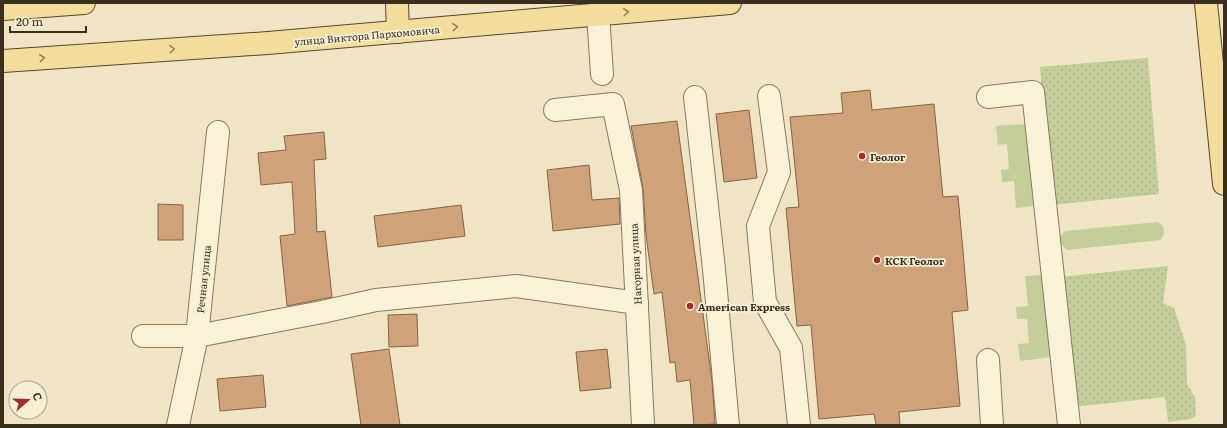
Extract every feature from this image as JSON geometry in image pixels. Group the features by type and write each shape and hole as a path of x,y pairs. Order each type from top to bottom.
{"main road":[{"path":"3,9 84,3"},
{"path":"397,3 398,32"},
{"name":"улица Виктора Пархомовича","path":"3,61 398,32 730,3"},
{"path":"1206,3 1224,184"}],"street":[{"path":"598,14 602,74"},
{"path":"988,97 1033,92 1069,425"},
{"path":"769,96 779,172 758,226 765,302 791,348 799,425"},
{"path":"695,97 713,262 728,425"},
{"name":"Нагорная улица","path":"555,110 613,104 631,190 643,425"},
{"name":"Речная улица","path":"178,425 197,336 218,132"},
{"path":"143,336 197,336 376,300 516,286 637,303"},
{"path":"988,360 992,425"}],"green space":[{"path":"1148,58 1159,194 1051,205 1040,67"},
{"path":"1026,124 1033,206 1016,208 1014,181 1002,182 1001,170 1009,169 1007,144 998,145 996,126"},
{"path":"1158,222 1163,226 1164,234 1161,240 1067,250 1061,244 1060,237 1065,231"},
{"path":"1168,266 1163,303 1174,308 1186,345 1187,384 1195,397 1196,416 1190,419 1168,422 1165,397 1074,407 1059,277"},
{"path":"1042,275 1051,357 1020,361 1018,344 1029,343 1027,319 1017,319 1016,307 1028,306 1025,276"}],"building":[{"name":"КСК Геолог","path":"870,90 872,110 934,104 943,197 958,196 963,251 968,310 952,312 960,406 899,412 900,425 876,425 874,414 819,419 811,325 797,326 786,208 799,207 790,117 843,113 841,93"},
{"path":"749,110 757,178 724,182 716,114"},
{"path":"677,121 712,381 715,424 694,425 690,380 677,382 675,362 670,363 662,292 654,294 646,235 643,188 631,126"},
{"path":"324,132 326,159 314,160 317,232 325,231 332,297 287,306 280,236 295,234 292,182 261,185 258,153 286,150 284,136"},
{"path":"589,165 592,200 619,198 620,224 553,231 547,170"},
{"path":"158,204 183,205 183,240 158,240"},
{"path":"461,205 465,236 378,247 374,216"},
{"path":"417,314 418,346 389,347 388,315"},
{"path":"389,349 400,425 361,425 351,354"},
{"path":"607,349 611,388 580,391 576,352"},
{"path":"263,375 266,407 220,411 217,379"}],"place":[{"name":"Геолог","path":"862,156"},
{"name":"КСК Геолог","path":"877,260"},
{"name":"American Express","path":"690,306"}]}
